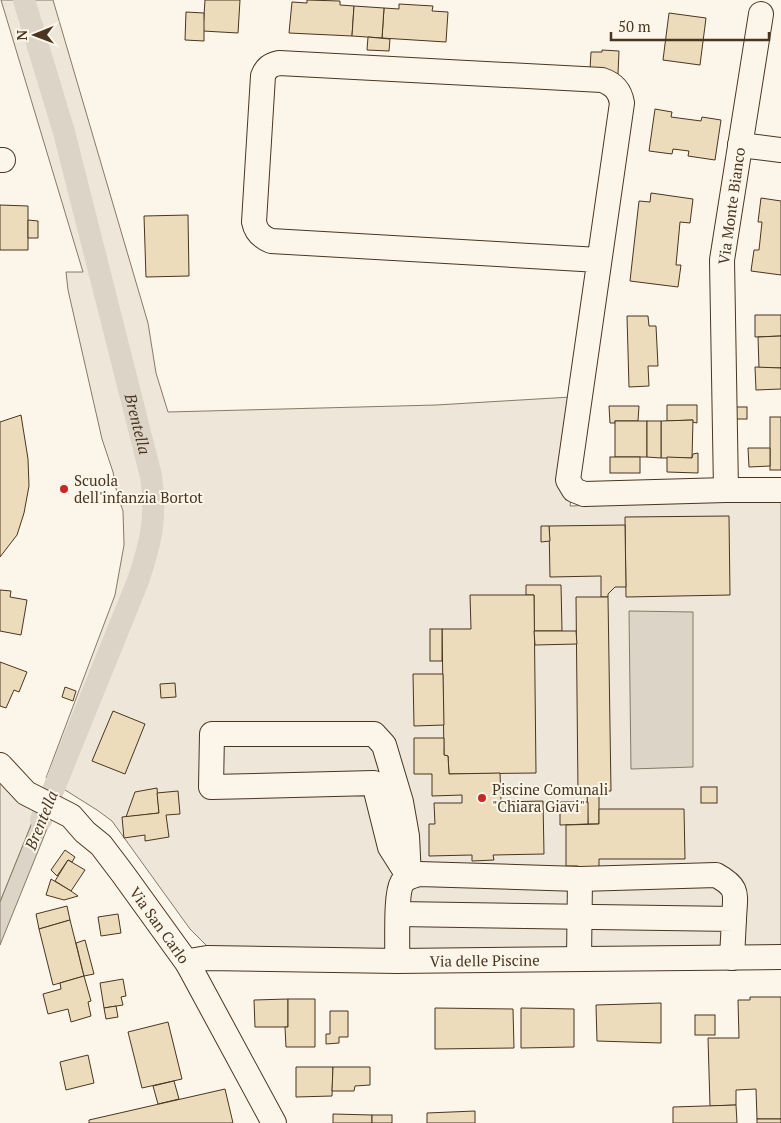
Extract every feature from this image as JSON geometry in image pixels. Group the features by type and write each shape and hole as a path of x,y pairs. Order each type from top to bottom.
{"street":[{"name":"Via Monte Bianco","path":"726,490 722,260 761,14"},
{"path":"599,260 271,241 264,238 255,228 254,222 263,76 265,71 273,64 279,63 602,80 609,82 618,91 622,103 568,474 570,486 584,494 781,490"},
{"path":"740,145 781,150"},
{"path":"389,760 385,780 374,784 211,788 212,734 374,734 384,745 389,760 401,802 407,836 409,877"},
{"name":"Via San Carlo","path":"0,765 26,793 71,816 85,832 101,845 188,964 274,1123"},
{"path":"374,784 390,847 409,877"},
{"path":"397,961 398,894 402,882 409,877 419,874 580,879 716,875 730,882 735,892 732,958"},
{"path":"579,959 580,879"},
{"path":"398,914 734,919"},
{"name":"Via delle Piscine","path":"188,964 195,960 207,958 397,961 781,957"}],"shaded area":[{"path":"1,0 53,0 148,323 156,373 168,412 436,405 588,396 570,506 727,500 781,500 781,947 743,949 210,949 190,929 112,821 46,778 115,595 124,545 123,511 102,439 68,290 66,272 83,272"},
{"path":"0,778 15,795 36,813 0,902"}],"water":[{"path":"629,611 693,612 693,767 631,769"},
{"path":"36,813 51,819 0,945 0,902"}],"building":[{"path":"205,0 240,0 238,33 203,31"},
{"path":"307,0 340,1 340,5 354,6 352,36 289,33 292,2 307,3"},
{"path":"399,4 433,6 432,11 448,12 446,42 382,38 384,8 399,9"},
{"path":"354,6 384,8 382,38 352,36"},
{"path":"186,12 204,13 204,41 185,40"},
{"path":"669,13 706,18 700,65 663,60"},
{"path":"368,37 390,39 389,51 367,50"},
{"path":"602,50 619,51 618,74 597,73 590,69 591,52 602,52"},
{"path":"655,109 672,112 671,117 701,121 702,117 721,120 715,160 688,156 689,151 673,149 672,154 649,151"},
{"path":"651,193 693,199 690,223 680,222 676,265 681,265 678,287 630,281 639,201 650,202"},
{"path":"761,198 781,201 781,275 751,271 754,250 759,250 762,222 758,222"},
{"path":"0,205 28,206 28,250 0,250"},
{"path":"188,215 189,276 146,277 144,216"},
{"path":"28,220 38,221 38,238 28,238"},
{"path":"755,315 781,315 781,336 755,337"},
{"path":"627,316 648,316 649,326 656,326 658,366 648,366 649,386 629,387"},
{"path":"781,336 781,368 759,368 758,337"},
{"path":"755,367 781,368 781,389 756,390"},
{"path":"667,405 697,405 697,423 692,422 693,420 667,421"},
{"path":"609,406 639,406 638,421 615,421 615,423 610,423"},
{"path":"736,407 747,407 747,419 736,419"},
{"path":"21,415 28,459 29,486 24,513 17,535 0,557 0,422"},
{"path":"770,417 781,417 781,470 770,470"},
{"path":"693,420 692,458 661,458 661,421"},
{"path":"615,421 647,421 647,457 615,457"},
{"path":"647,421 661,421 661,458 647,457"},
{"path":"748,448 770,448 770,466 749,467"},
{"path":"698,453 698,473 667,472 667,457 692,458 693,454"},
{"path":"610,457 640,457 640,473 610,473"},
{"path":"729,516 730,595 626,597 625,517"},
{"path":"625,525 626,587 615,587 608,594 608,597 601,597 601,576 550,577 549,526"},
{"path":"541,526 549,526 550,541 541,542"},
{"path":"526,585 561,585 562,631 534,631 534,595 526,595"},
{"path":"0,590 11,591 10,597 27,600 21,635 0,631"},
{"path":"470,595 534,595 536,773 449,774 448,756 444,755 442,629 471,629"},
{"path":"576,597 608,597 611,791 578,791"},
{"path":"430,629 442,629 442,661 430,661"},
{"path":"534,631 576,631 577,644 535,645"},
{"path":"0,662 27,672 19,692 14,690 6,708 0,706"},
{"path":"413,674 443,674 444,725 414,726"},
{"path":"175,683 176,697 161,698 160,684"},
{"path":"65,687 76,691 73,701 62,697"},
{"path":"113,711 145,724 125,774 92,761"},
{"name":"Piscine Comunali \"Chiara Giavi\"","path":"414,738 444,738 444,755 448,756 449,774 500,773 501,802 543,801 544,854 493,855 494,860 472,861 472,855 429,856 429,824 435,824 434,803 462,803 462,795 432,796 432,774 414,774"},
{"path":"701,787 717,787 717,803 701,803"},
{"path":"157,788 159,813 126,817 135,792"},
{"path":"178,791 180,814 166,815 169,837 145,841 145,835 124,838 122,817 159,813 157,793"},
{"path":"587,791 599,791 599,824 588,824"},
{"path":"560,802 588,802 588,824 560,825"},
{"path":"599,809 684,809 685,859 599,859 599,871 578,871 578,866 566,866 566,825 599,824"},
{"path":"65,850 75,857 72,862 68,860 57,876 51,870"},
{"path":"68,860 85,870 71,891 55,881"},
{"path":"51,879 78,896 64,900 46,895"},
{"path":"67,906 70,920 39,929 36,914"},
{"path":"118,914 121,933 101,936 98,917"},
{"path":"70,920 84,976 53,985 39,929"},
{"path":"85,940 94,974 84,976 76,943"},
{"path":"84,976 91,1001 88,1002 91,1016 71,1022 68,1009 48,1014 43,994 61,989 60,983"},
{"path":"123,979 126,996 121,997 123,1005 104,1008 100,983"},
{"path":"750,997 781,997 781,1119 757,1119 756,1089 736,1090 736,1105 710,1106 708,1038 739,1038 738,1000 750,1000"},
{"path":"288,999 288,1027 255,1027 254,1000"},
{"path":"288,999 315,999 315,1047 286,1047 285,1027 288,1027"},
{"path":"661,1003 661,1043 597,1041 596,1005"},
{"path":"116,1006 118,1017 106,1019 104,1008"},
{"path":"435,1008 513,1009 514,1048 435,1049"},
{"path":"521,1008 574,1009 574,1047 521,1048"},
{"path":"330,1011 348,1011 348,1037 339,1037 339,1043 326,1044 326,1034 330,1034"},
{"path":"695,1015 715,1015 715,1035 695,1035"},
{"path":"168,1022 182,1079 142,1088 128,1032"},
{"path":"88,1055 94,1083 66,1090 60,1062"},
{"path":"296,1067 333,1067 332,1096 296,1097"},
{"path":"333,1067 370,1067 370,1085 355,1086 354,1091 332,1091"},
{"path":"174,1081 179,1099 158,1104 153,1086"},
{"path":"225,1089 233,1123 89,1123 89,1120"},
{"path":"736,1105 737,1123 673,1123 673,1107"},
{"path":"475,1111 475,1123 427,1123 427,1113"},
{"path":"333,1114 372,1115 372,1123 333,1123"},
{"path":"372,1115 392,1115 392,1123 372,1123"},
{"path":"757,1119 781,1119 781,1123 757,1123"}],"waterway":[{"name":"Brentella","path":"24,0 64,132 151,476 153,491 152,529 138,581 41,820"}],"place":[{"name":"Scuola dell'infanzia Bortot","path":"64,489"},
{"name":"Piscine Comunali \"Chiara Giavi\"","path":"482,798"}]}
